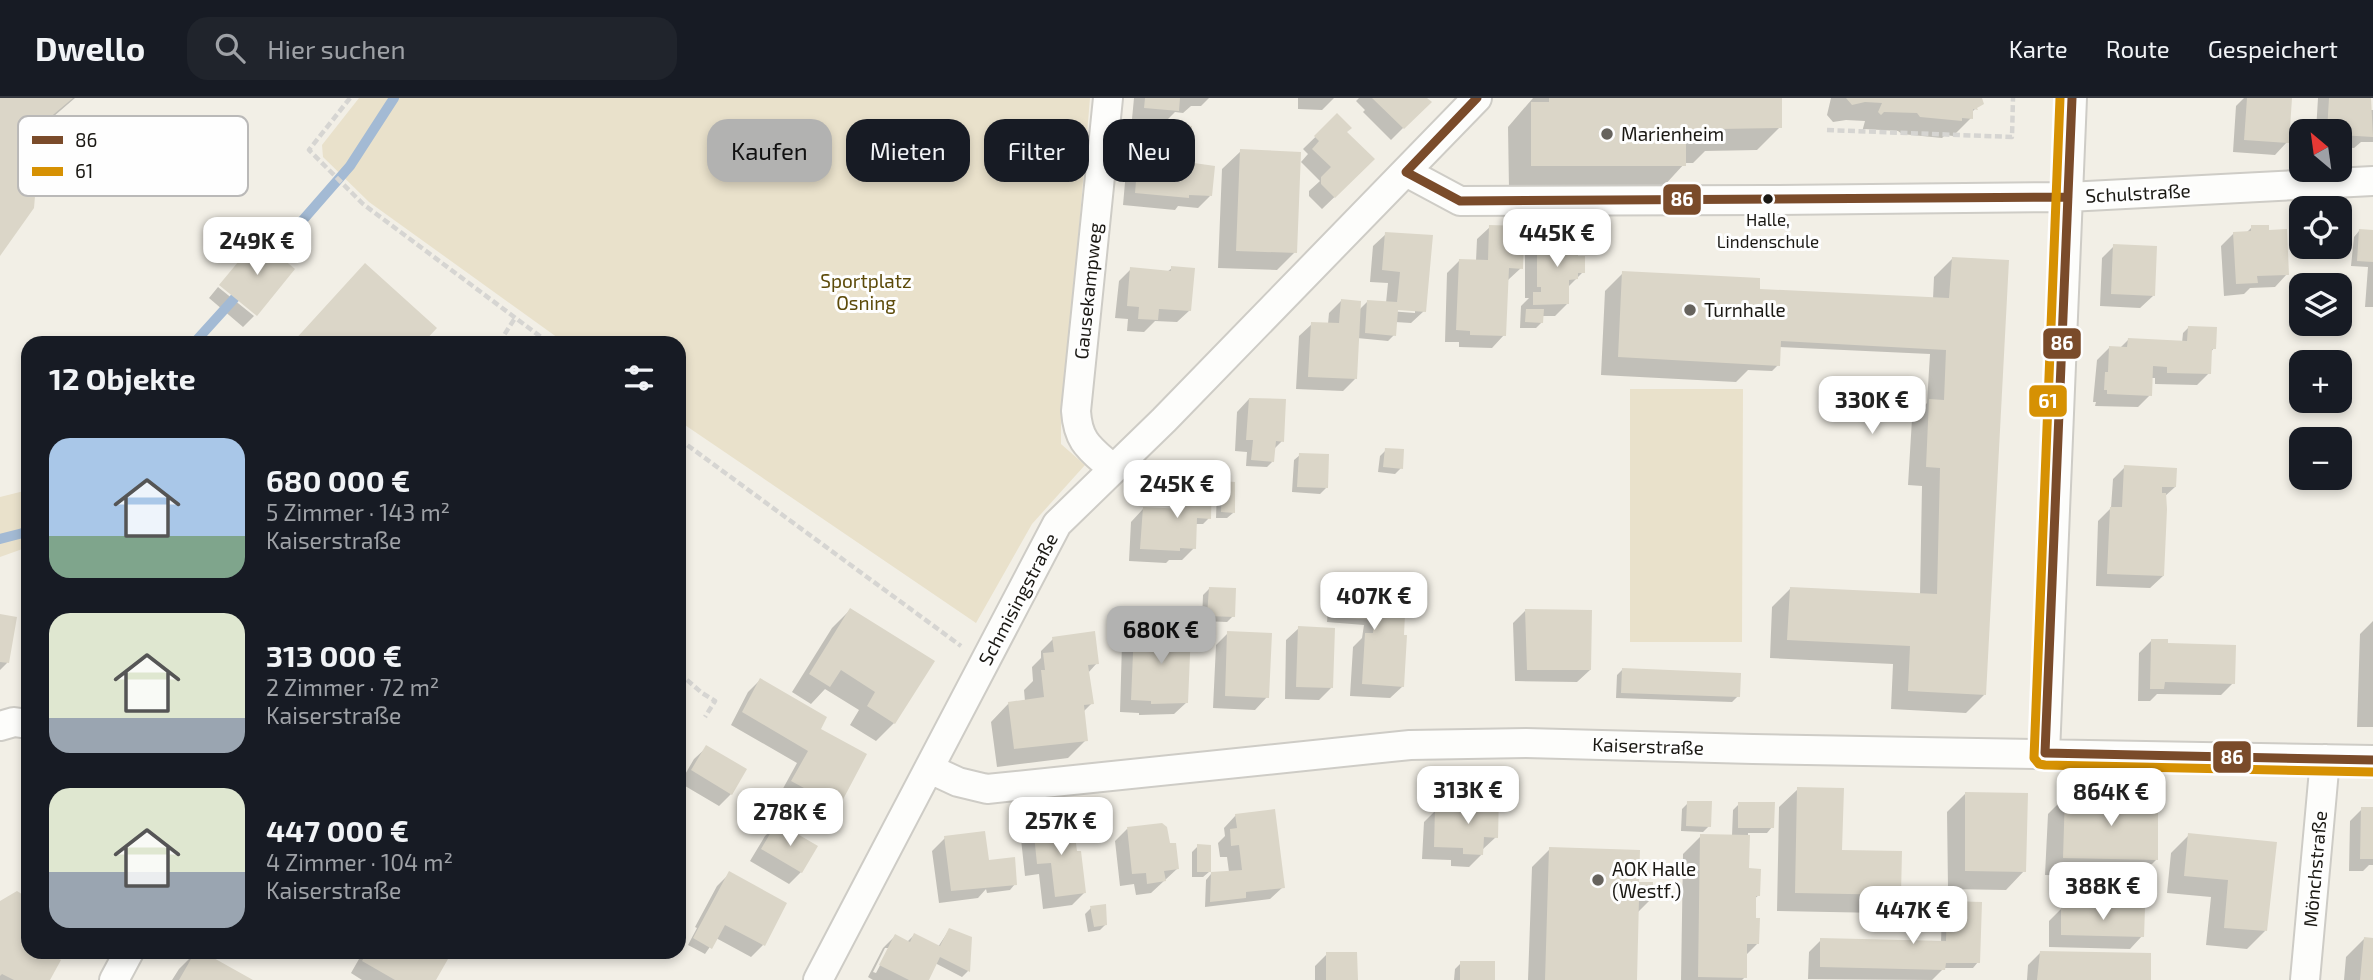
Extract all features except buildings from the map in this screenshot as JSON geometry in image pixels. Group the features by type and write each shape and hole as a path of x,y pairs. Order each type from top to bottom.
{"street":[{"name":"Gausekampweg","path":"1108,98 1076,411 1077,429 1085,443 1113,469"},
{"name":"Schmisingstraße","path":"818,980 1057,524 1477,98"},
{"path":"2045,754 2072,98"},
{"name":"Schulstraße","path":"1406,172 1460,201 2068,197 2373,181"},
{"path":"0,726 21,722"},
{"name":"Kaiserstraße","path":"930,769 958,782 987,789 1410,745 1526,743 2373,760"},
{"name":"Mönchstraße","path":"2305,980 2325,759"},
{"path":"114,980 125,959"}],"path":[{"path":"350,98 309,150 363,204 539,336"},
{"path":"1827,130 2012,137 2013,98"},
{"path":"503,336 515,318"},
{"path":"686,444 963,648 985,661"},
{"path":"686,679 715,701 705,718"}],"green space":[{"name":"Sportplatz Osning","path":"359,98 1090,98 1088,119 984,119 984,182 1083,182 1061,416 1061,444 1085,465 1032,524 976,623 686,426 686,336 555,336 369,202 323,157 322,145"},
{"path":"1630,389 1743,389 1742,642 1630,642"},
{"path":"21,492 21,550 0,557 0,497"}],"waterway":[{"path":"268,260 350,166 394,98"},
{"path":"200,336 242,290"},
{"path":"0,539 21,534"}],"transit line":[{"name":"86","path":"1477,98 1406,172 1460,201 2068,197"},
{"name":"61","path":"2060,98 2034,758 2039,764 2045,765 2373,772"},
{"name":"86","path":"2072,98 2045,753 2373,760"}],"place":[{"name":"Marienheim","path":"1607,134"},
{"name":"Halle, Lindenschule","path":"1768,199"},
{"name":"Turnhalle","path":"1690,310"},
{"name":"AOK Halle (Westf.)","path":"1598,880"}]}
